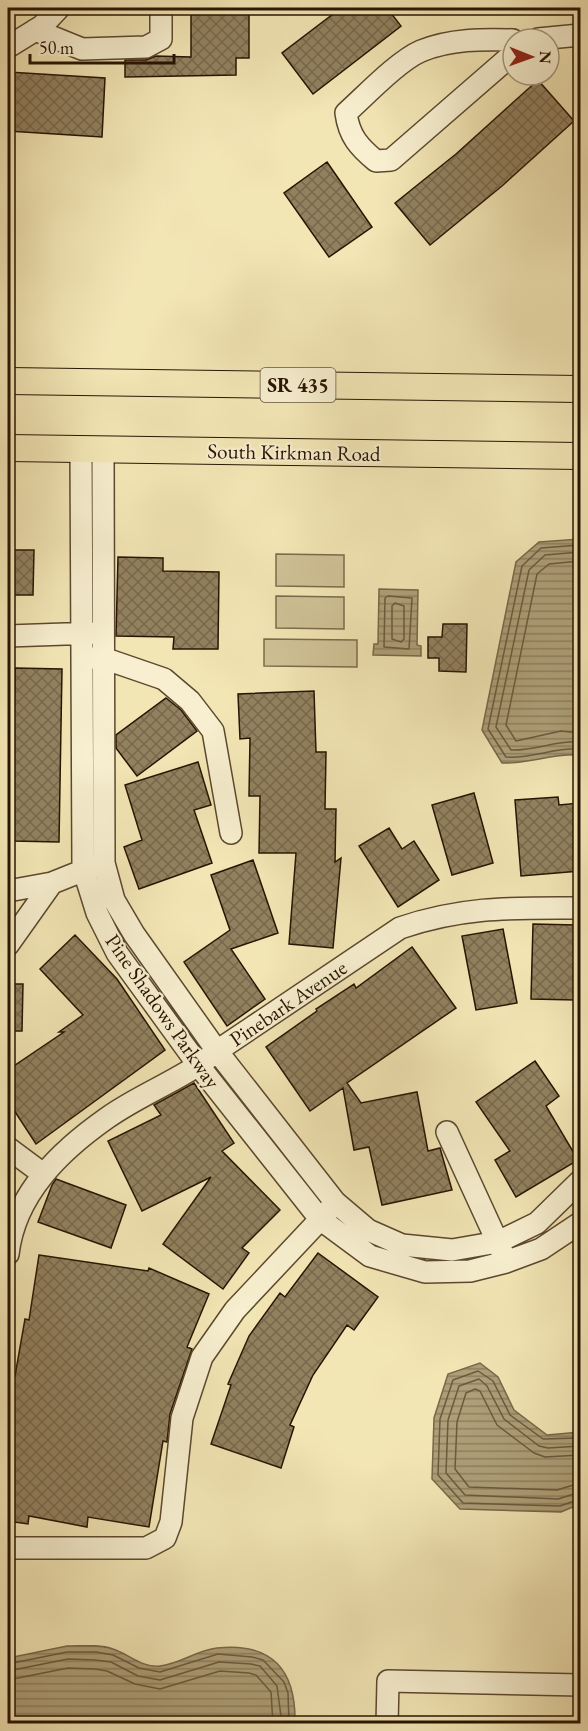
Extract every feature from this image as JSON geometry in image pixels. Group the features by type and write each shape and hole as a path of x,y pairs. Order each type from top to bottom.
{"main road":[{"name":"SR 435","path":"8,381 580,389"},
{"name":"South Kirkman Road","path":"8,448 580,456"}],"street":[{"path":"8,46 35,30 59,8"},
{"path":"35,30 82,48 146,47 161,39 161,8"},
{"path":"561,37 580,35"},
{"path":"501,40 453,42 420,51 373,88 346,113 348,131 360,149 376,161 391,160 501,64"},
{"name":"Pine Shadows Parkway","path":"92,449 104,633 94,866 134,934 217,1051 335,1202 368,1230 402,1245 452,1250 498,1242 537,1223 580,1181"},
{"name":"Pine Shadows Parkway","path":"92,449 81,658 97,913 117,953 199,1066 320,1219 370,1256 425,1272 470,1271 506,1262 541,1249 580,1222"},
{"path":"8,636 104,633"},
{"path":"81,658 103,658 164,679 190,701 213,731 231,833"},
{"path":"8,891 52,883 94,866"},
{"path":"8,945 52,883"},
{"name":"Pinebark Avenue","path":"8,1254 10,1238 27,1195 43,1174 107,1117 199,1066 217,1051 400,928 434,916 490,908 580,908"},
{"path":"447,1132 506,1262"},
{"path":"8,1148 43,1174"},
{"path":"8,1548 146,1548 165,1538 171,1521 182,1418 202,1357 235,1310 335,1202"},
{"path":"387,1724 388,1681 580,1685"}],"shaded area":[{"path":"276,554 344,555 344,587 276,586"},
{"path":"276,596 344,597 344,629 276,628"},
{"path":"264,639 357,640 357,667 264,666"}],"water":[{"path":"580,539 580,755 502,763 482,730 516,562 539,542"},
{"path":"379,589 418,590 417,645 421,646 421,656 373,655 374,644 378,644"},
{"path":"480,1363 498,1377 514,1410 547,1435 580,1432 580,1504 561,1512 460,1509 432,1479 434,1418 448,1374"},
{"path":"67,1646 108,1647 141,1663 153,1666 175,1663 202,1651 217,1648 236,1647 253,1650 267,1655 286,1675 291,1688 295,1723 8,1723 8,1658"}],"building":[{"path":"191,8 249,8 249,58 236,58 236,75 125,77 125,60 146,60 156,56 191,57"},
{"path":"341,8 387,8 401,26 313,94 282,53"},
{"path":"8,72 105,78 102,137 8,131"},
{"path":"530,87 544,87 574,121 502,186 430,245 395,203 456,154"},
{"path":"327,162 372,227 329,257 284,193"},
{"path":"8,550 34,550 33,595 8,595"},
{"path":"118,557 163,558 163,571 219,572 218,649 173,649 174,637 116,636"},
{"path":"443,624 467,624 466,672 439,671 439,658 428,658 428,637 442,637"},
{"path":"15,668 62,669 59,842 12,841"},
{"path":"314,691 316,752 326,752 325,809 336,809 335,862 341,858 333,948 289,944 296,853 259,853 260,796 249,796 250,738 240,739 238,694"},
{"path":"166,698 181,710 197,731 137,776 116,748 116,735"},
{"path":"198,762 211,805 194,810 212,863 139,889 124,847 142,840 125,785"},
{"path":"474,793 493,863 452,875 432,805"},
{"path":"558,797 559,805 580,803 580,871 521,876 515,800"},
{"path":"389,828 402,849 414,841 439,880 398,907 359,846"},
{"path":"253,860 278,933 231,949 265,999 227,1026 184,962 230,930 211,875"},
{"path":"533,924 576,925 575,1000 531,999"},
{"path":"503,929 517,1003 476,1010 462,936"},
{"path":"75,935 117,979 165,1050 36,1144 8,1101 8,1070 64,1032 59,1032 83,1015 40,969"},
{"path":"412,947 456,1008 347,1083 361,1103 417,1092 428,1151 440,1148 452,1190 382,1205 369,1147 354,1150 343,1088 310,1111 266,1047 317,1011 316,1009 354,984 356,988"},
{"path":"8,984 23,984 22,1031 8,1031"},
{"path":"535,1061 559,1096 546,1106 578,1160 516,1197 495,1160 510,1151 476,1102"},
{"path":"194,1083 234,1143 222,1151 280,1210 242,1248 249,1253 223,1289 163,1244 211,1177 142,1211 108,1141 161,1115 154,1105"},
{"path":"56,1179 126,1205 111,1248 38,1222"},
{"path":"318,1253 378,1297 354,1330 347,1325 313,1375 290,1425 294,1427 281,1468 211,1444 231,1385 228,1384 249,1336 280,1293 285,1297"},
{"path":"39,1255 148,1271 149,1268 209,1294 187,1347 192,1349 170,1414 167,1442 163,1441 149,1527 88,1517 87,1527 29,1516 28,1524 8,1521 8,1399 12,1376 15,1376 25,1319 29,1320"}]}
